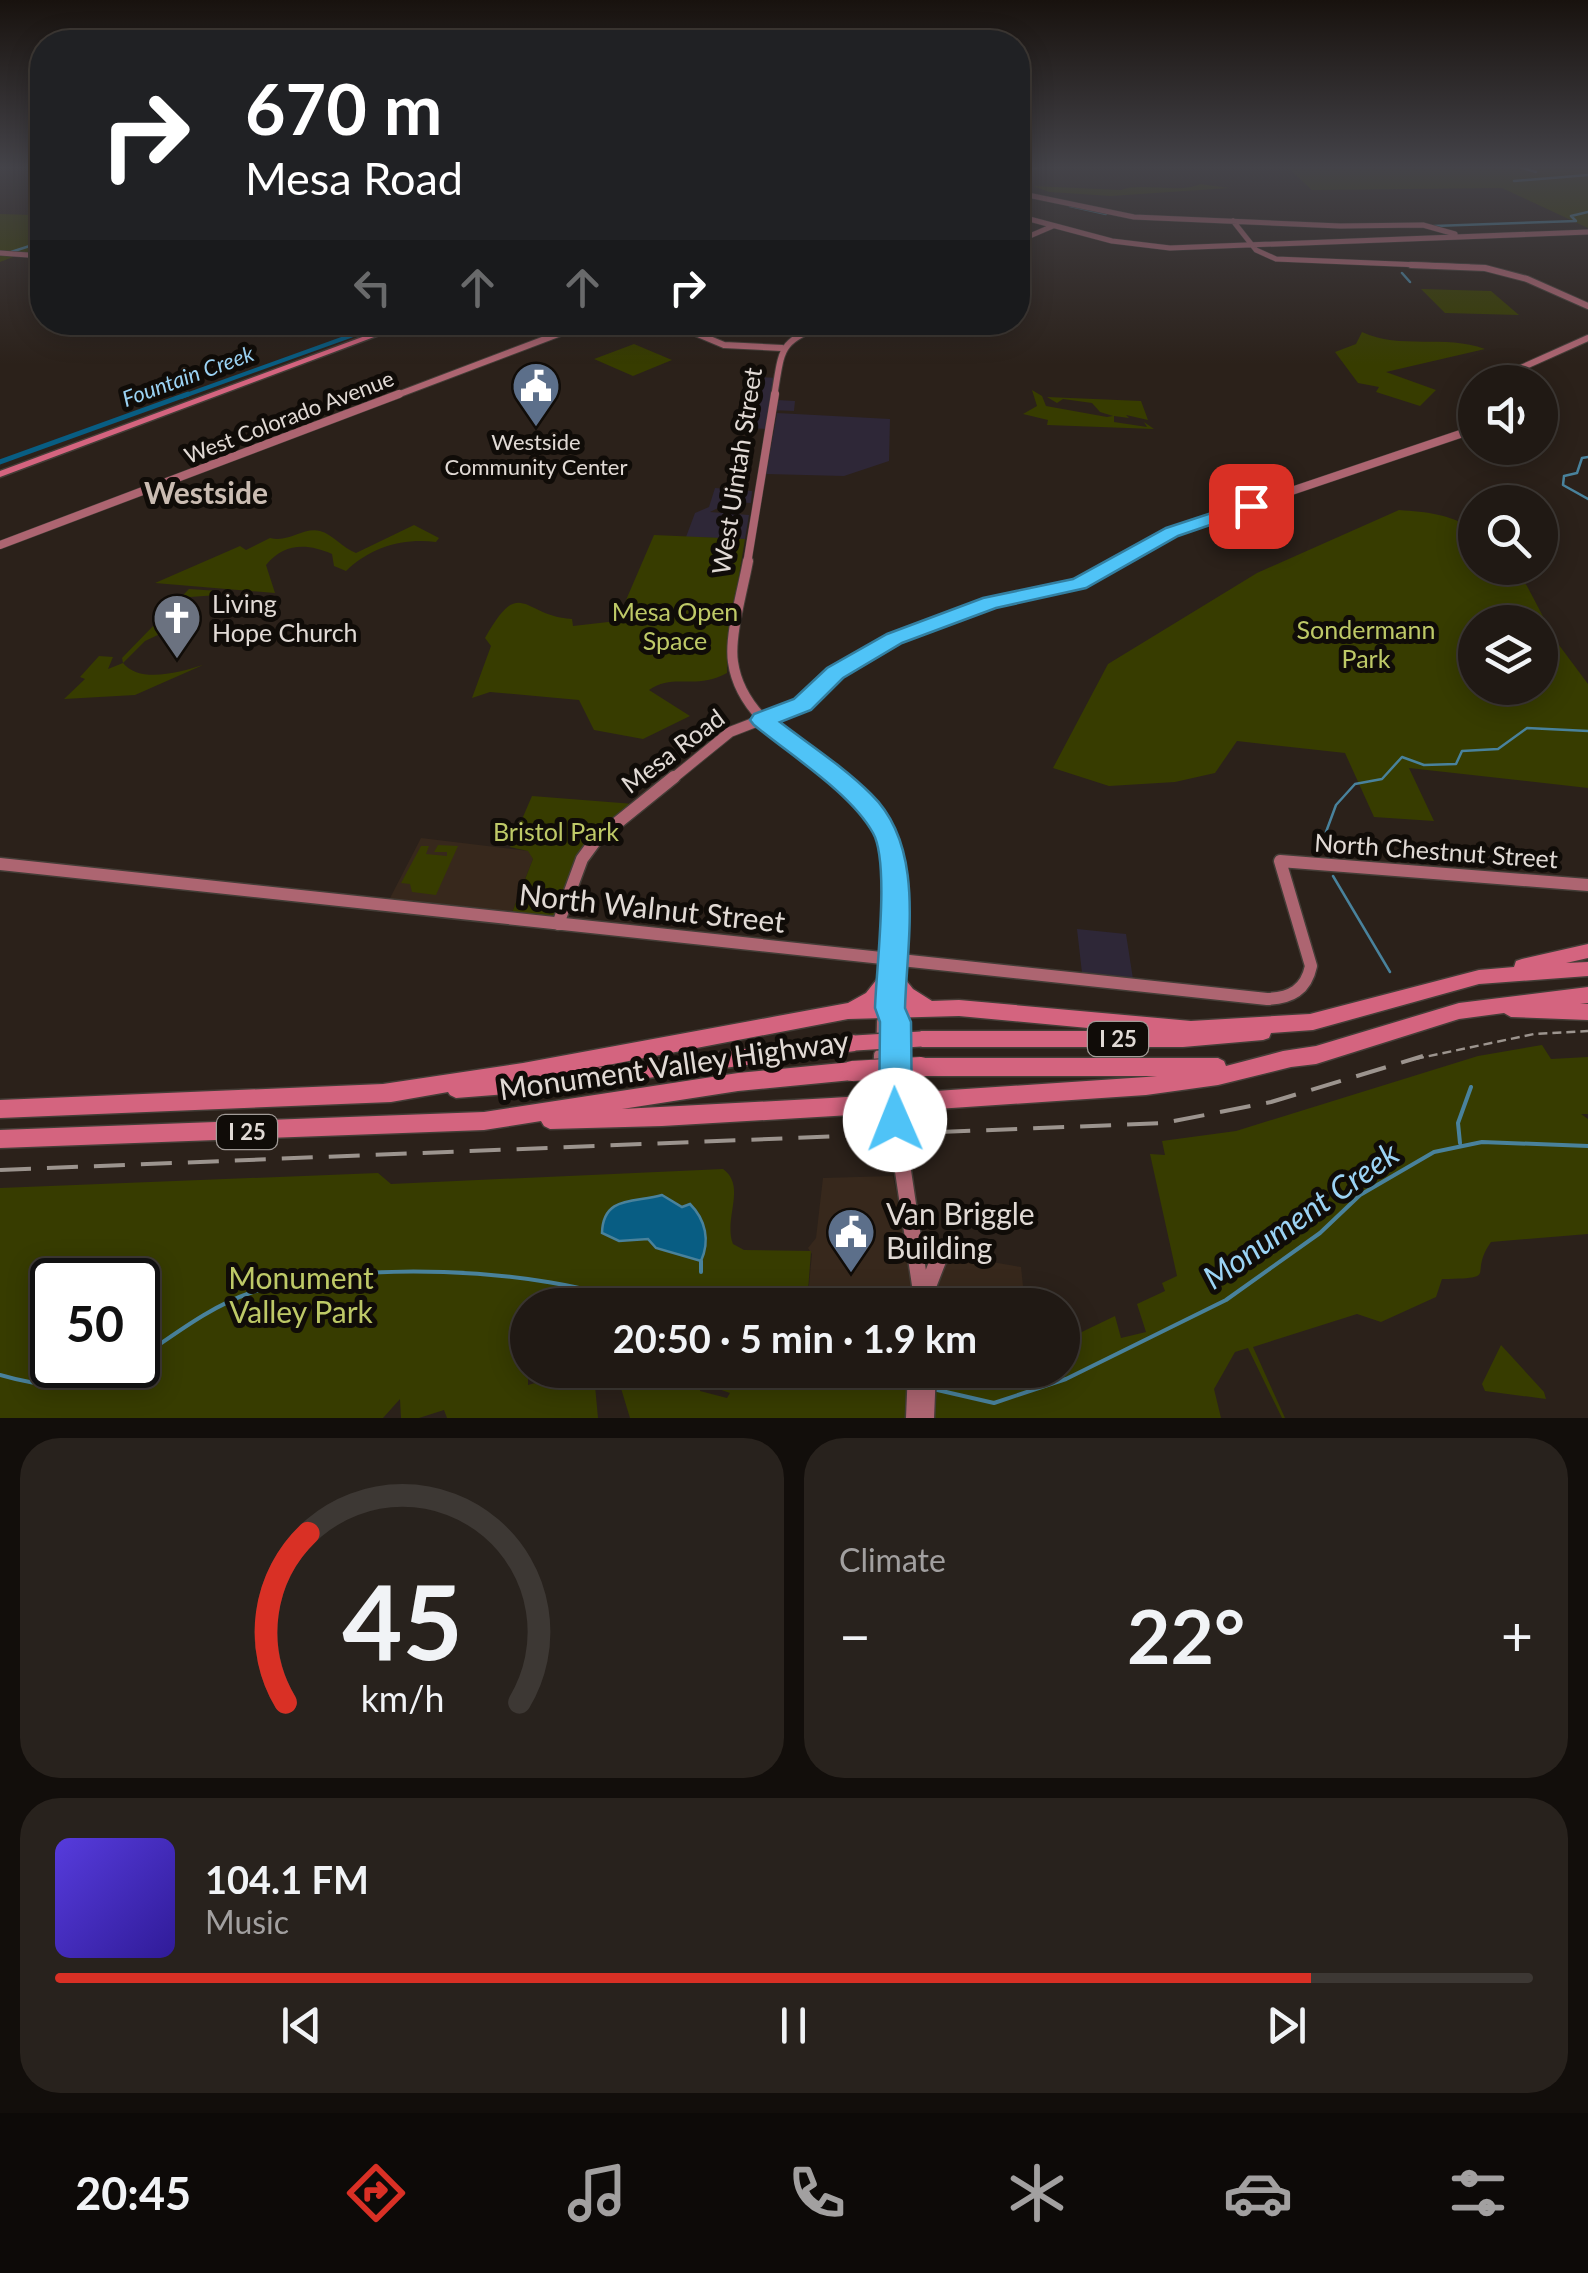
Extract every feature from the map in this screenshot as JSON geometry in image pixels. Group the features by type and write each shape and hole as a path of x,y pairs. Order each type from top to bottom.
{"highway":[{"path":"0,472 374,335"},
{"path":"0,472 375,335"},
{"path":"1479,978 1588,952"},
{"path":"848,1011 872,998 891,966 907,994 932,1007"},
{"name":"Monument Valley Highway","path":"0,1109 533,1084 729,1055 921,1039 1217,1038 1313,1022 1479,978 1588,969"},
{"name":"Monument Valley Highway","path":"3,1140 484,1121 738,1082 852,1070 1193,1068 1288,1060 1355,1044 1459,1011 1588,994"},
{"path":"384,1093 523,1072 848,1011 932,1007 1164,1028 1313,1022"},
{"path":"1459,1011 1588,1012"},
{"path":"484,1121 672,1118 922,1101 1141,1084 1246,1072 1288,1060"},
{"path":"852,1106 891,1129 905,1111 922,1101"}],"main road":[{"path":"1083,232 1148,246 1584,232"},
{"path":"1243,232 1266,256 1291,261 1490,269 1532,280 1588,306"},
{"path":"1447,232 1466,238"},
{"path":"4,254 30,255"},
{"name":"West Colorado Avenue","path":"0,545 556,335"},
{"path":"700,335 726,346 782,348"},
{"name":"West Uintah Street","path":"799,335 782,348 732,656 740,691 762,720 863,801 884,828 894,865 890,1008 895,1022 887,1103 917,1245 921,1288"},
{"path":"1526,365 1588,338"},
{"name":"Mesa Road","path":"558,924 582,859 596,840 719,740 802,704 835,673 902,635 990,603 1079,584 1182,528 1458,435"},
{"name":"North Chestnut Street","path":"1298,992 1308,982 1310,958 1280,861 1588,885"},
{"name":"North Walnut Street","path":"0,864 558,924 891,966 1268,999 1298,992"},
{"path":"929,1288 939,1258 952,1250"},
{"path":"914,1418 915,1388"},
{"path":"926,1418 927,1388"}],"shaded area":[{"path":"758,377 780,378 777,400 795,401 794,411 769,410 767,429 746,428"},
{"path":"777,413 890,419 889,461 844,476 766,474"},
{"path":"715,488 752,491 751,503 730,502 710,512 749,515 745,539 686,537 695,513 709,507"},
{"path":"421,838 529,851 533,859 511,915 388,902"},
{"path":"1077,929 1126,934 1133,979 1082,973"},
{"path":"893,1176 908,1253 946,1254 1021,1267 1023,1288 809,1288 812,1254 808,1248 816,1238 823,1178"}],"green space":[{"path":"0,232 30,232 30,254 0,262"},
{"path":"1421,289 1491,291 1519,315 1445,313"},
{"path":"1362,332 1392,340 1485,349 1386,372 1436,390 1420,406 1376,392 1379,387 1358,383 1335,352 1356,344"},
{"path":"634,344 672,360 633,376 594,359"},
{"path":"1032,390 1042,396 1046,406 1107,417 1113,416 1100,412 1092,403 1063,399 1057,403 1047,397 1141,401 1148,420 1126,415 1129,418 1114,416 1114,422 1147,427 1144,422 1154,429 1047,425 1048,420 1023,414 1037,406"},
{"name":"Sondermann Park","path":"1399,510 1439,515 1458,521 1458,585 1526,585 1537,605 1458,605 1458,705 1558,705 1558,644 1588,684 1588,788 1409,768 1434,821 1374,817 1345,753 1237,741 1215,773 1175,782 1109,786 1053,768 1108,664 1257,573"},
{"path":"414,525 439,538 436,542 388,546 346,571 334,566 332,554 323,550 296,547 280,552 266,565 275,593 155,583 240,546 246,550 270,538 320,531 356,553"},
{"name":"Mesa Open Space","path":"654,535 745,539 728,642 727,673 705,681 668,682 649,690 690,716 643,739 594,730 579,700 490,692 472,698 491,646 485,638 507,608 523,603 572,619 573,626 617,621"},
{"path":"189,589 219,591 218,595 190,597 171,621 192,619 145,641 123,663 122,658"},
{"path":"99,656 113,657 108,669 123,663 150,675 203,665 135,695 64,699 85,679 80,677"},
{"name":"Bristol Park","path":"532,796 634,804 589,841 555,920 511,915 533,859 528,851 510,847"},
{"path":"438,845 458,846 436,895 412,892 410,884 401,883 421,846 429,846 426,854 447,856 447,852 434,852"},
{"path":"1542,1045 1551,1059 1588,1057 1588,1114 1581,1114 1588,1119 1588,1234 1491,1242 1478,1276 1442,1279 1436,1297 1381,1322 1357,1314 1253,1347 1285,1418 1248,1348 1235,1352 1214,1389 1221,1418 630,1418 621,1388 700,1388 727,1398 730,1393 716,1388 1080,1388 1080,1333 1115,1316 1121,1338 1146,1332 1137,1304 1165,1291 1162,1283 1177,1276 1150,1154 1165,1155 1162,1141 1236,1131 1478,1056"},
{"name":"Monument Valley Park","path":"723,1169 733,1184 733,1244 744,1250 811,1251 808,1288 510,1288 510,1388 595,1388 598,1418 447,1418 444,1410 419,1418 401,1418 400,1399 383,1418 0,1418 0,1188 378,1173 391,1184"},
{"path":"1501,1345 1546,1399 1485,1391 1482,1384"}],"water":[{"path":"662,1195 682,1207 690,1204 700,1217 706,1238 701,1261 656,1248 648,1239 619,1241 602,1233 608,1212 614,1206"}],"waterway":[{"path":"11,252 30,246"},
{"path":"1402,273 1410,282"},
{"name":"Fountain Creek","path":"181,397 353,335"},
{"name":"Fountain Creek","path":"0,462 188,394"},
{"path":"1588,457 1582,458 1577,473 1564,476 1563,485 1588,499"},
{"path":"1329,858 1326,832 1336,805 1355,784 1382,779 1402,757 1424,765 1456,764 1462,751 1498,749 1527,728 1588,731"},
{"path":"1333,876 1390,972"},
{"path":"1460,1143 1458,1123 1471,1087"},
{"name":"Monument Creek","path":"933,1389 994,1403 1066,1379 1226,1300 1320,1233 1360,1195 1434,1152 1482,1142 1588,1146"},
{"path":"701,1261 701,1272"},
{"name":"Monument Creek","path":"160,1344 220,1306 250,1293 338,1275 444,1272 577,1288"},
{"name":"Monument Creek","path":"0,1375 30,1382"}],"railway":[{"path":"1415,1059 1534,1034 1588,1031"},
{"path":"0,1170 1164,1123 1271,1102 1423,1056"}],"place":[{"name":"Westside Community Center","path":"536,428"},
{"name":"Living Hope Church","path":"177,660"},
{"name":"Van Briggle Building","path":"851,1274"}],"district":[{"name":"Westside","path":"206,494"}],"route":[{"path":"895,1120 895,1022 890,1008 894,881 891,846 884,828 863,801 762,720 812,698 835,673 894,638 990,603 1079,584 1172,532 1251,506"}]}
